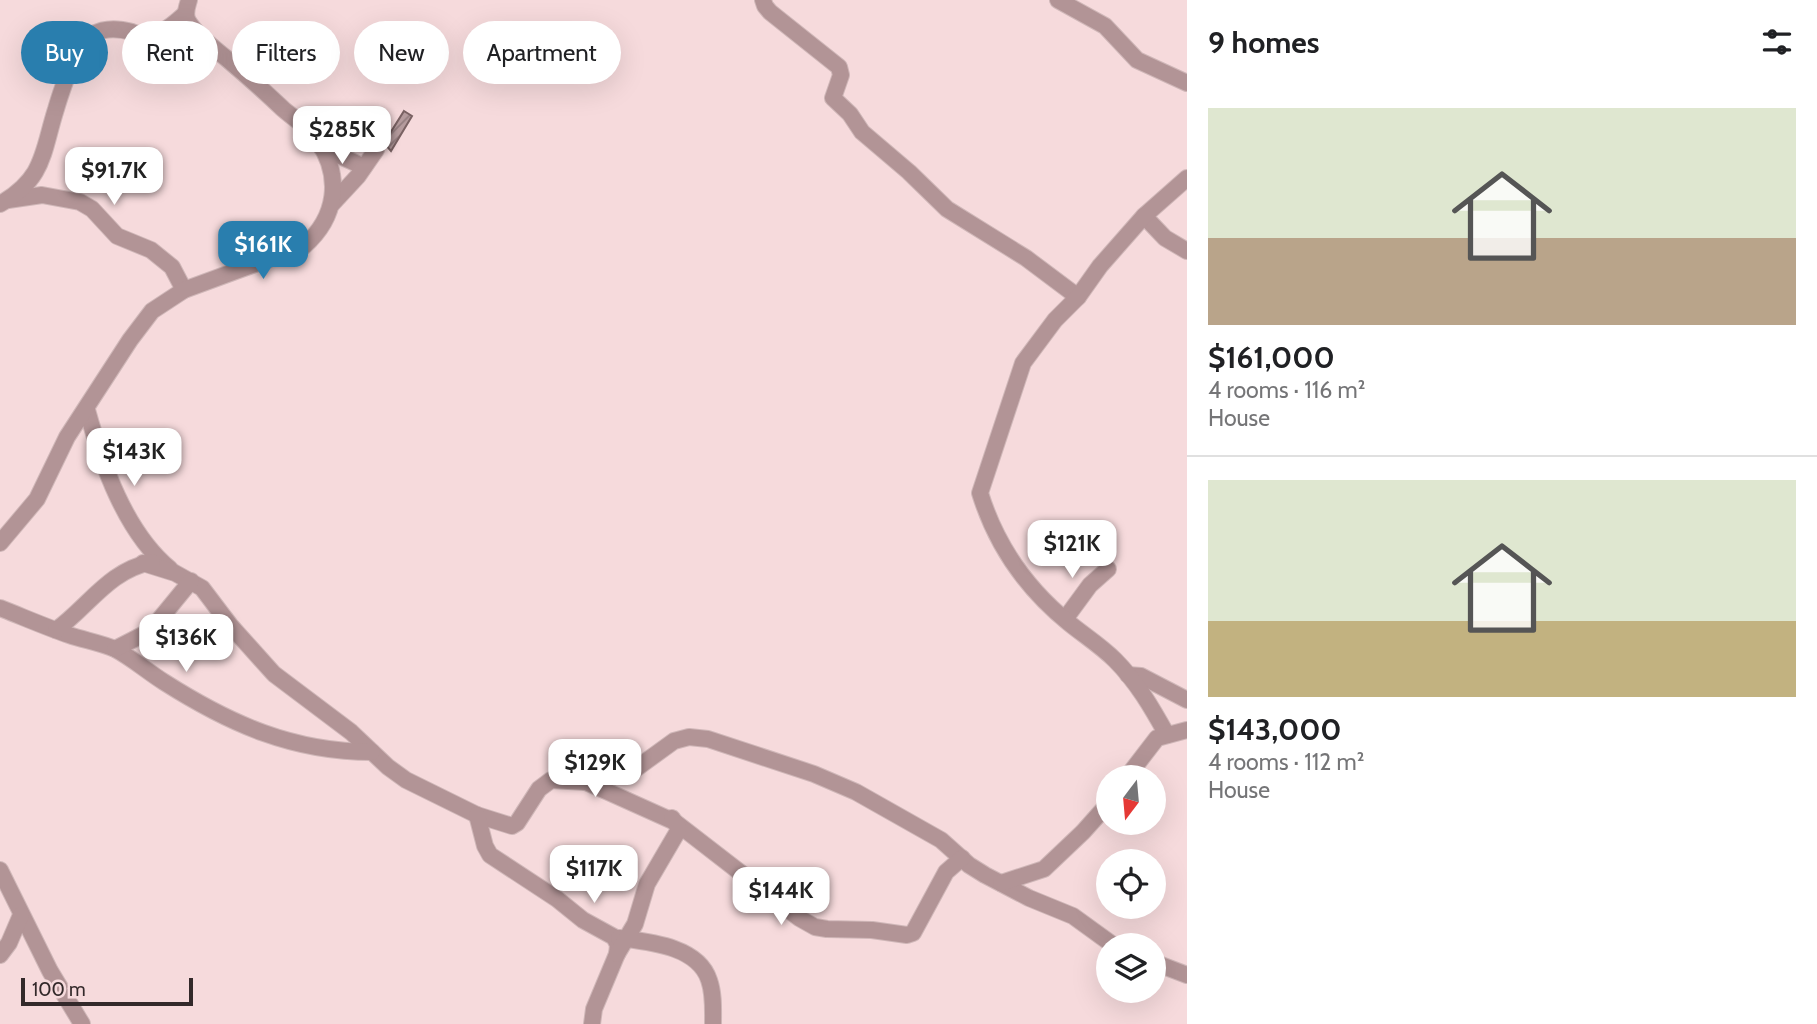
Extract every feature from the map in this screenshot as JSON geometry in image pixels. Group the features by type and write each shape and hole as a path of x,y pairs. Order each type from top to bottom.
{"street":[{"path":"763,0 765,6 839,67 841,75 833,97 871,141 909,172 947,209 1026,258 1078,297"},
{"path":"1058,0 1105,26 1137,60 1187,83"},
{"path":"0,543 37,499 67,438 130,340 152,311 184,290 304,246 326,221 332,204 333,180 315,137 198,32 188,21 188,7"},
{"path":"4,202 31,180 42,162 56,110 78,47 85,39 103,29 150,36 161,32 188,7"},
{"path":"321,147 364,167"},
{"path":"332,204 376,150"},
{"path":"1167,735 1145,696 1128,675 1092,639 1065,619 1026,582 1013,564 981,492 1023,363 1055,320 1078,297 1100,266 1144,216 1187,178"},
{"path":"4,202 42,195 80,202 92,209 117,236 151,250 172,267 184,290"},
{"path":"1144,216 1165,238 1187,251"},
{"path":"86,410 110,482 127,513 160,560 175,573 202,588 230,625 274,674 351,732 388,768 406,780 477,815 512,826 523,816 538,789 551,780 586,782 634,770 674,741 689,737 708,739 833,781 941,839 962,858 1001,883 1089,926 1098,933"},
{"path":"56,630 72,619 119,573 143,563 160,560"},
{"path":"143,563 175,573"},
{"path":"1065,619 1090,585 1108,569"},
{"path":"115,649 150,631 191,582"},
{"path":"0,608 115,649 165,683 224,717 251,729 290,743 333,752 372,752"},
{"path":"1128,675 1140,676 1187,700"},
{"path":"1136,765 1157,738 1187,730"},
{"path":"629,799 634,770"},
{"path":"586,782 673,819 799,918 815,927 857,928 907,935 913,933 946,872 962,858"},
{"path":"586,782 675,822 678,831 647,884 635,924 621,938 594,1009 592,1024"},
{"path":"477,815 490,855 557,899 583,920 621,938 669,947 690,956 704,969 709,980 713,1000 713,1024"},
{"path":"1001,883 1044,869 1096,817"},
{"path":"1044,869 1039,889 1040,897 1049,906"},
{"path":"0,870 20,915 82,1024"},
{"path":"0,955 9,943 20,915"},
{"path":"1166,967 1187,975"}],"building":[{"path":"404,111 412,116 391,151 384,143"}]}
